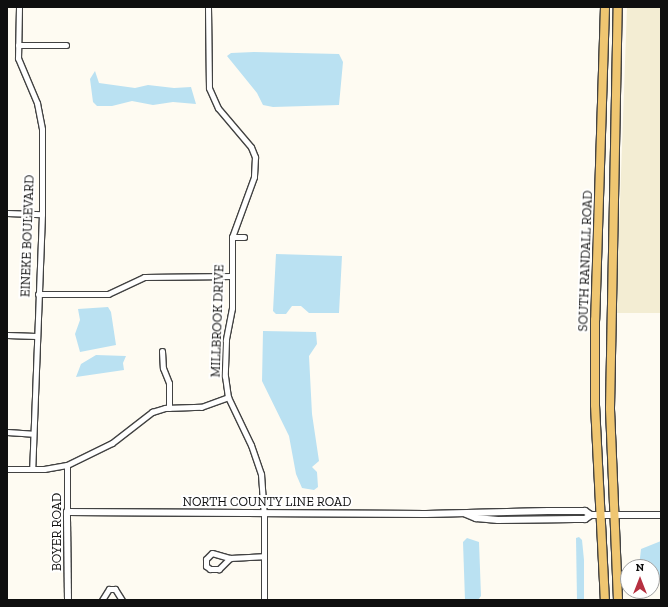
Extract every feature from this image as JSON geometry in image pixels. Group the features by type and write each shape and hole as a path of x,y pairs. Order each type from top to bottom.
{"main road":[{"name":"SOUTH RANDALL ROAD","path":"605,7 595,320 596,405 605,600"},
{"name":"SOUTH RANDALL ROAD","path":"618,7 610,408 618,600"}],"street":[{"name":"EINEKE BOULEVARD","path":"19,7 18,45 21,69 32,90 41,122 42,214 36,336 32,469"},
{"name":"MILLBROOK DRIVE","path":"208,7 209,88 218,108 248,141 255,157 254,177 232,237 232,308 226,348 228,397 256,457 260,474 264,513 264,600"},
{"path":"18,45 66,45"},
{"path":"7,213 42,214"},
{"path":"232,237 244,237"},
{"path":"38,294 108,294 144,277 232,276"},
{"path":"7,336 36,336"},
{"path":"162,351 163,368 169,383 169,408"},
{"path":"7,469 32,469 68,464 112,443 148,414 169,408 201,407 228,397"},
{"path":"7,432 33,434"},
{"name":"BOYER ROAD","path":"68,464 68,600"},
{"name":"NORTH COUNTY LINE ROAD","path":"67,512 466,514 476,518 498,520 585,519 591,515 661,515"},
{"path":"230,558 219,569 210,569 206,566 206,559 212,553 230,558 263,556"},
{"path":"102,600 109,589 116,589 122,600"}],"shaded area":[{"path":"627,7 661,7 661,313 616,313"}],"water":[{"path":"254,52 339,54 343,62 339,105 273,107 263,105 257,93 227,56 231,53"},
{"path":"95,71 99,83 135,88 148,85 174,88 191,87 196,104 173,102 153,105 132,101 112,106 97,106 93,102 90,79"},
{"path":"276,254 342,256 339,313 309,313 301,306 292,306 286,314 276,314 273,311"},
{"path":"108,307 111,312 116,345 80,352 75,334 80,320 78,309"},
{"path":"263,331 316,332 317,344 309,356 312,414 319,461 312,467 317,472 318,487 314,490 302,488 296,474 289,436 262,381"},
{"path":"96,355 126,356 123,363 124,370 76,377 81,364"},
{"path":"579,537 582,540 584,560 584,600 577,600 576,538"},
{"path":"467,538 479,542 481,596 478,600 465,600 463,542"},
{"path":"661,541 661,577 660,559 640,559 641,549"}]}
